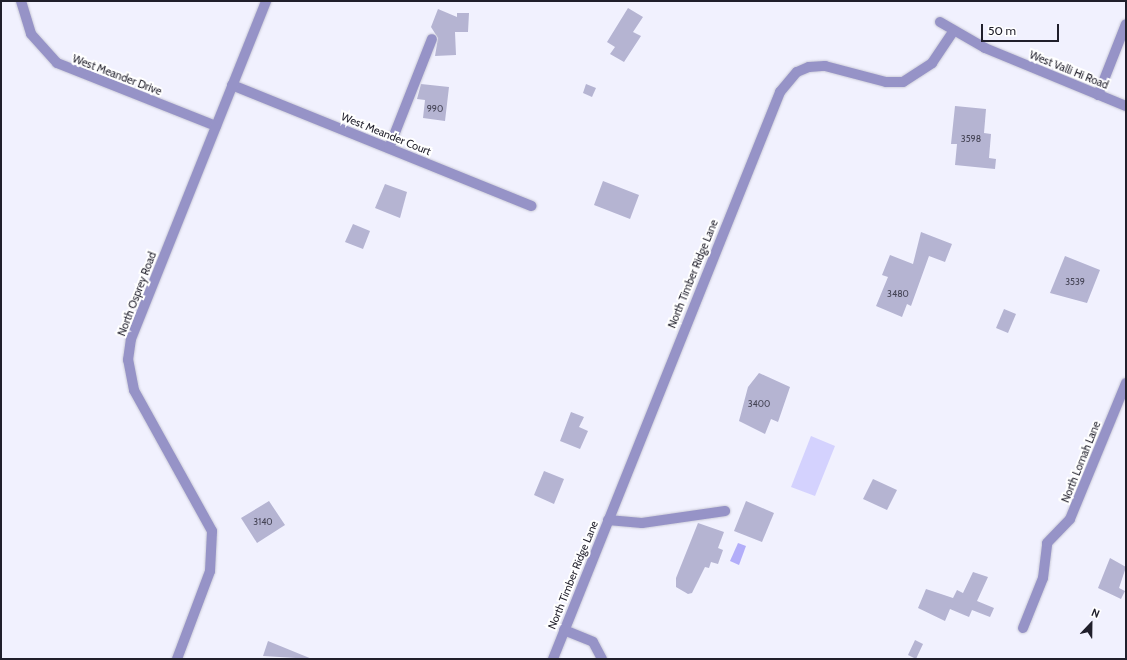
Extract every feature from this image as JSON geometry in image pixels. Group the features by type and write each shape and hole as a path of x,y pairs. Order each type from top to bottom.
{"street":[{"name":"West Meander Drive","path":"21,1 31,34 57,63 216,126"},
{"name":"North Osprey Road","path":"177,659 210,570 212,531 134,390 128,360 131,340 266,1"},
{"name":"West Valli Hi Road","path":"940,22 954,32 1126,106"},
{"path":"1098,95 1126,24"},
{"name":"North Timber Ridge Lane","path":"553,659 754,152 788,81 809,67 825,66 886,82 903,82 932,63 954,32"},
{"path":"389,148 432,39"},
{"name":"West Meander Court","path":"232,85 532,206"},
{"name":"North Lomah Lane","path":"1023,628 1043,578 1047,543 1070,519 1126,383"},
{"path":"608,520 642,522 725,511"},
{"path":"564,630 593,642 602,659"}],"shaded area":[{"path":"811,436 835,446 815,496 791,487"},
{"path":"738,543 746,546 739,565 730,561"}],"building":[{"path":"628,8 643,17 633,32 641,36 624,62 610,54 615,47 607,42"},
{"path":"438,9 457,17 457,13 469,13 468,32 455,32 456,55 435,56 438,38 431,27"},
{"path":"421,84 449,87 445,121 423,118 425,100 417,99"},
{"path":"586,84 596,88 592,97 583,93"},
{"path":"955,106 986,109 984,133 991,134 989,158 996,159 995,169 955,165 957,144 951,144"},
{"path":"603,181 639,195 630,219 594,205"},
{"path":"385,184 407,192 400,218 375,208"},
{"path":"353,224 370,231 363,249 345,242"},
{"path":"921,232 952,244 945,262 929,256 911,306 907,304 902,317 876,306 888,277 882,275 890,255 913,264"},
{"path":"1065,256 1100,270 1087,303 1050,293"},
{"path":"1004,309 1016,314 1008,333 996,328"},
{"path":"759,373 790,387 778,422 771,419 765,434 739,421 748,387"},
{"path":"571,412 584,417 579,427 588,431 580,449 560,441"},
{"path":"544,471 564,479 554,504 534,495"},
{"path":"873,479 897,490 887,510 863,499"},
{"path":"269,501 285,525 257,543 241,518"},
{"path":"746,501 774,513 762,542 734,531"},
{"path":"698,523 724,532 718,548 723,550 718,564 711,562 709,568 705,567 692,593 688,594 676,587 676,578"},
{"path":"1110,558 1126,567 1119,588 1125,591 1121,599 1098,588"},
{"path":"973,572 988,577 977,601 994,608 990,617 972,610 969,617 950,609 945,621 918,608 926,589 953,598 957,590 963,593"},
{"path":"915,640 923,644 916,659 908,655"},
{"path":"268,641 312,659 263,656"}]}
